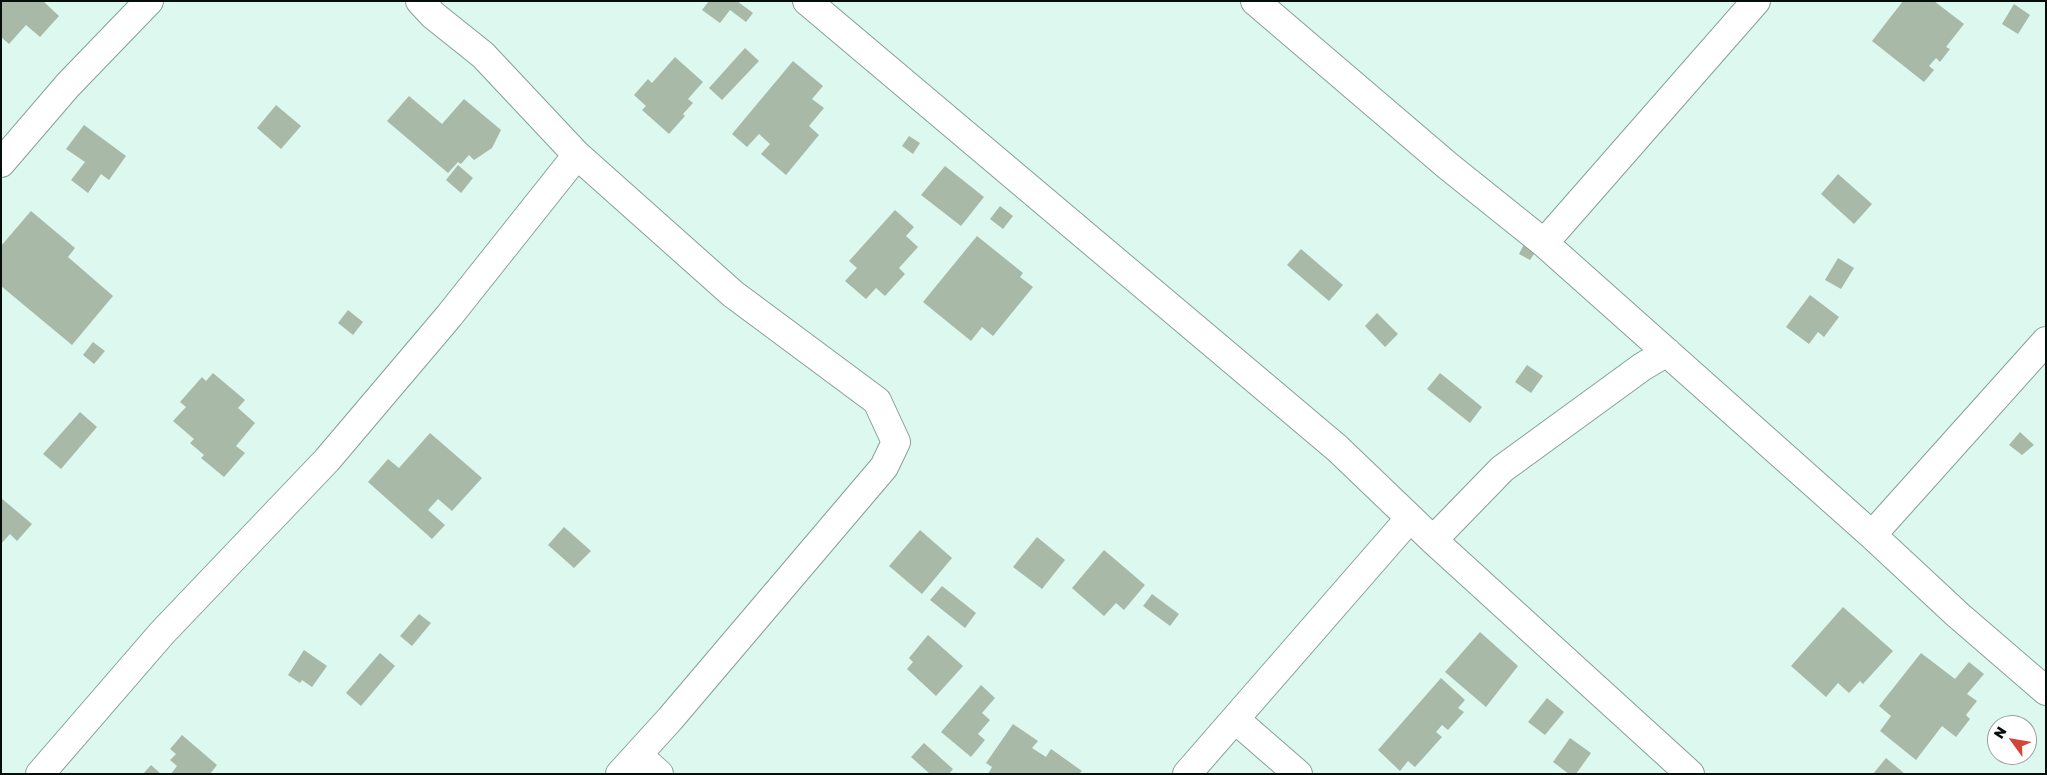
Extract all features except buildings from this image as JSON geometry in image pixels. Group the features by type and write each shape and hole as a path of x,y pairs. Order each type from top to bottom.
{"street":[{"path":"1,163 68,85 149,1"},
{"path":"420,1 433,15 483,55 578,155 732,294 877,401 896,442 884,467 629,764 659,774"},
{"path":"807,1 1337,448 1433,540 1690,774"},
{"path":"1255,1 1448,166 1544,243 1872,535 1958,615 2046,690"},
{"path":"1544,243 1756,1"},
{"path":"40,774 162,633 327,460 449,316 578,155"},
{"path":"1872,535 2046,342"},
{"path":"1433,540 1502,469 1642,367 1667,352"},
{"path":"1188,774 1410,518"},
{"path":"1236,720 1298,774"}]}
